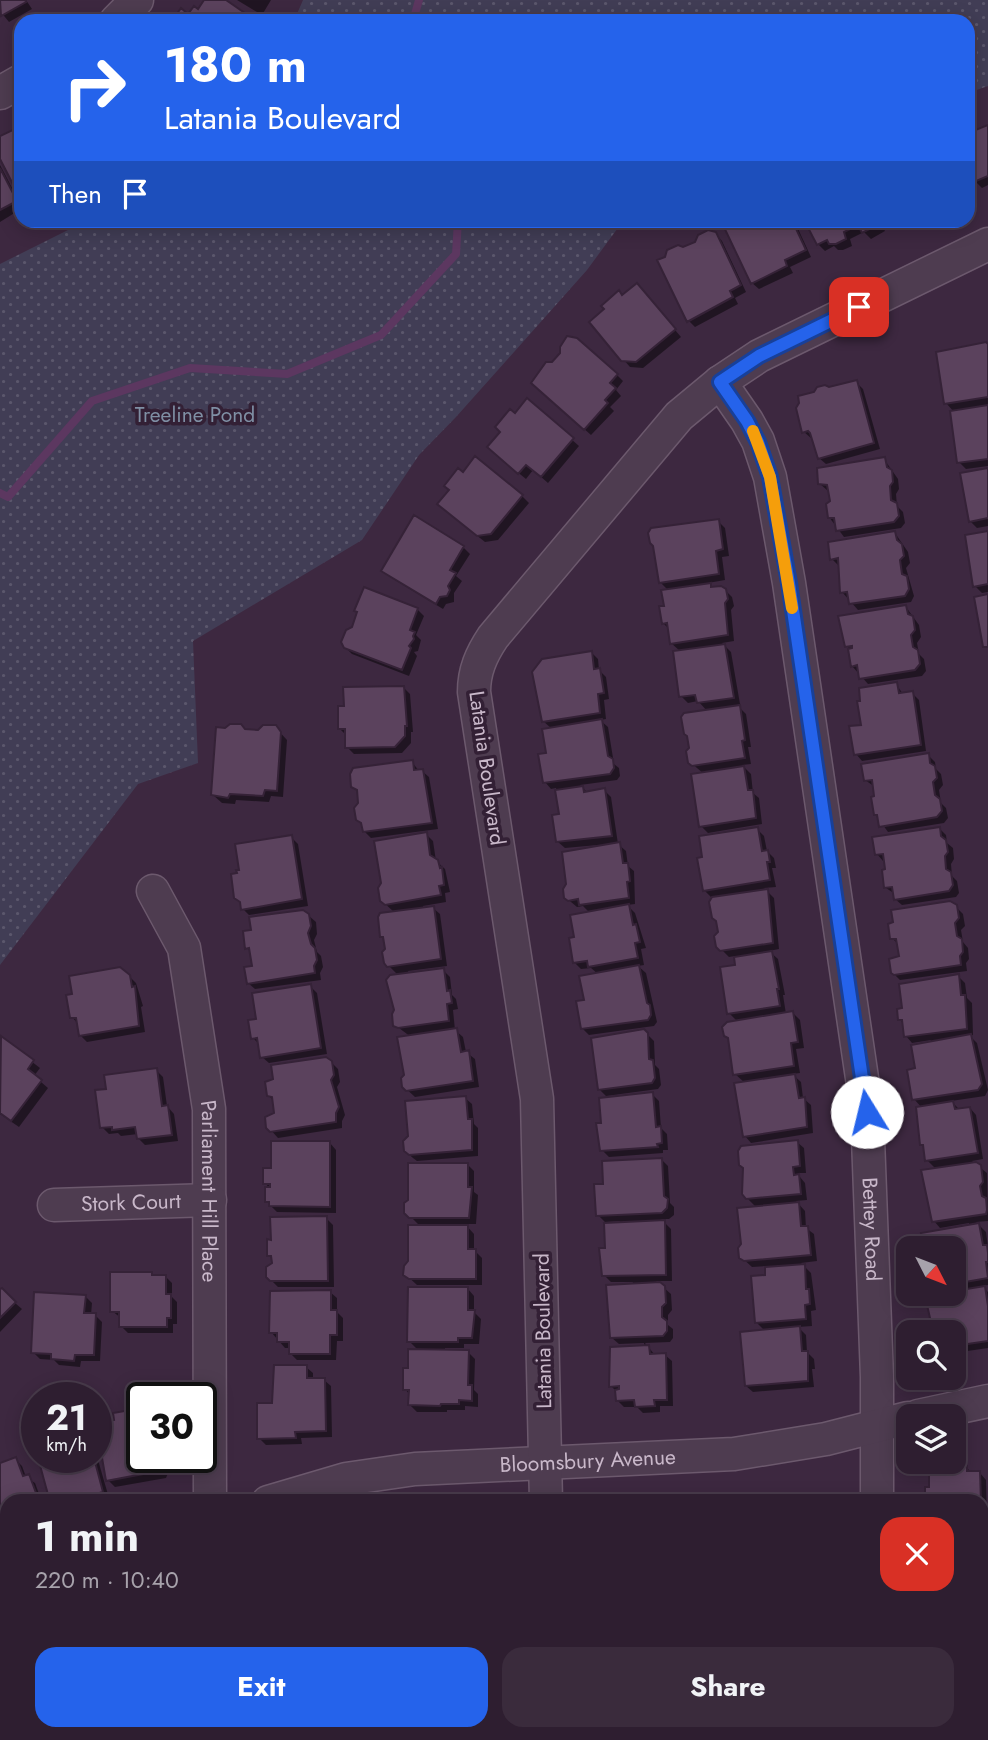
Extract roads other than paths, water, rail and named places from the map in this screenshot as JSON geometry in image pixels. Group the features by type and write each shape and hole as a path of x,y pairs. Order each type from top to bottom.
{"street":[{"path":"123,14 137,0"},
{"name":"Latania Boulevard","path":"546,1494 537,1099 474,680 483,652 549,569 679,416 720,382 759,356 988,244"},
{"name":"Bettey Road","path":"720,382 747,421 765,460 774,495 867,1112 877,1494"},
{"name":"Parliament Hill Place","path":"153,891 184,948 209,1109 210,1494"},
{"name":"Stork Court","path":"54,1205 210,1200"},
{"path":"966,1406 988,1401"},
{"name":"Bloomsbury Avenue","path":"298,1494 370,1475 439,1467 734,1454 826,1439 896,1421"}],"waterway":[{"path":"415,14 419,0"},
{"path":"0,493 8,497 92,401 190,368 287,374 381,335 456,254 458,228"}],"park label":[{"name":"Treeline Pond","path":"195,415"}]}
